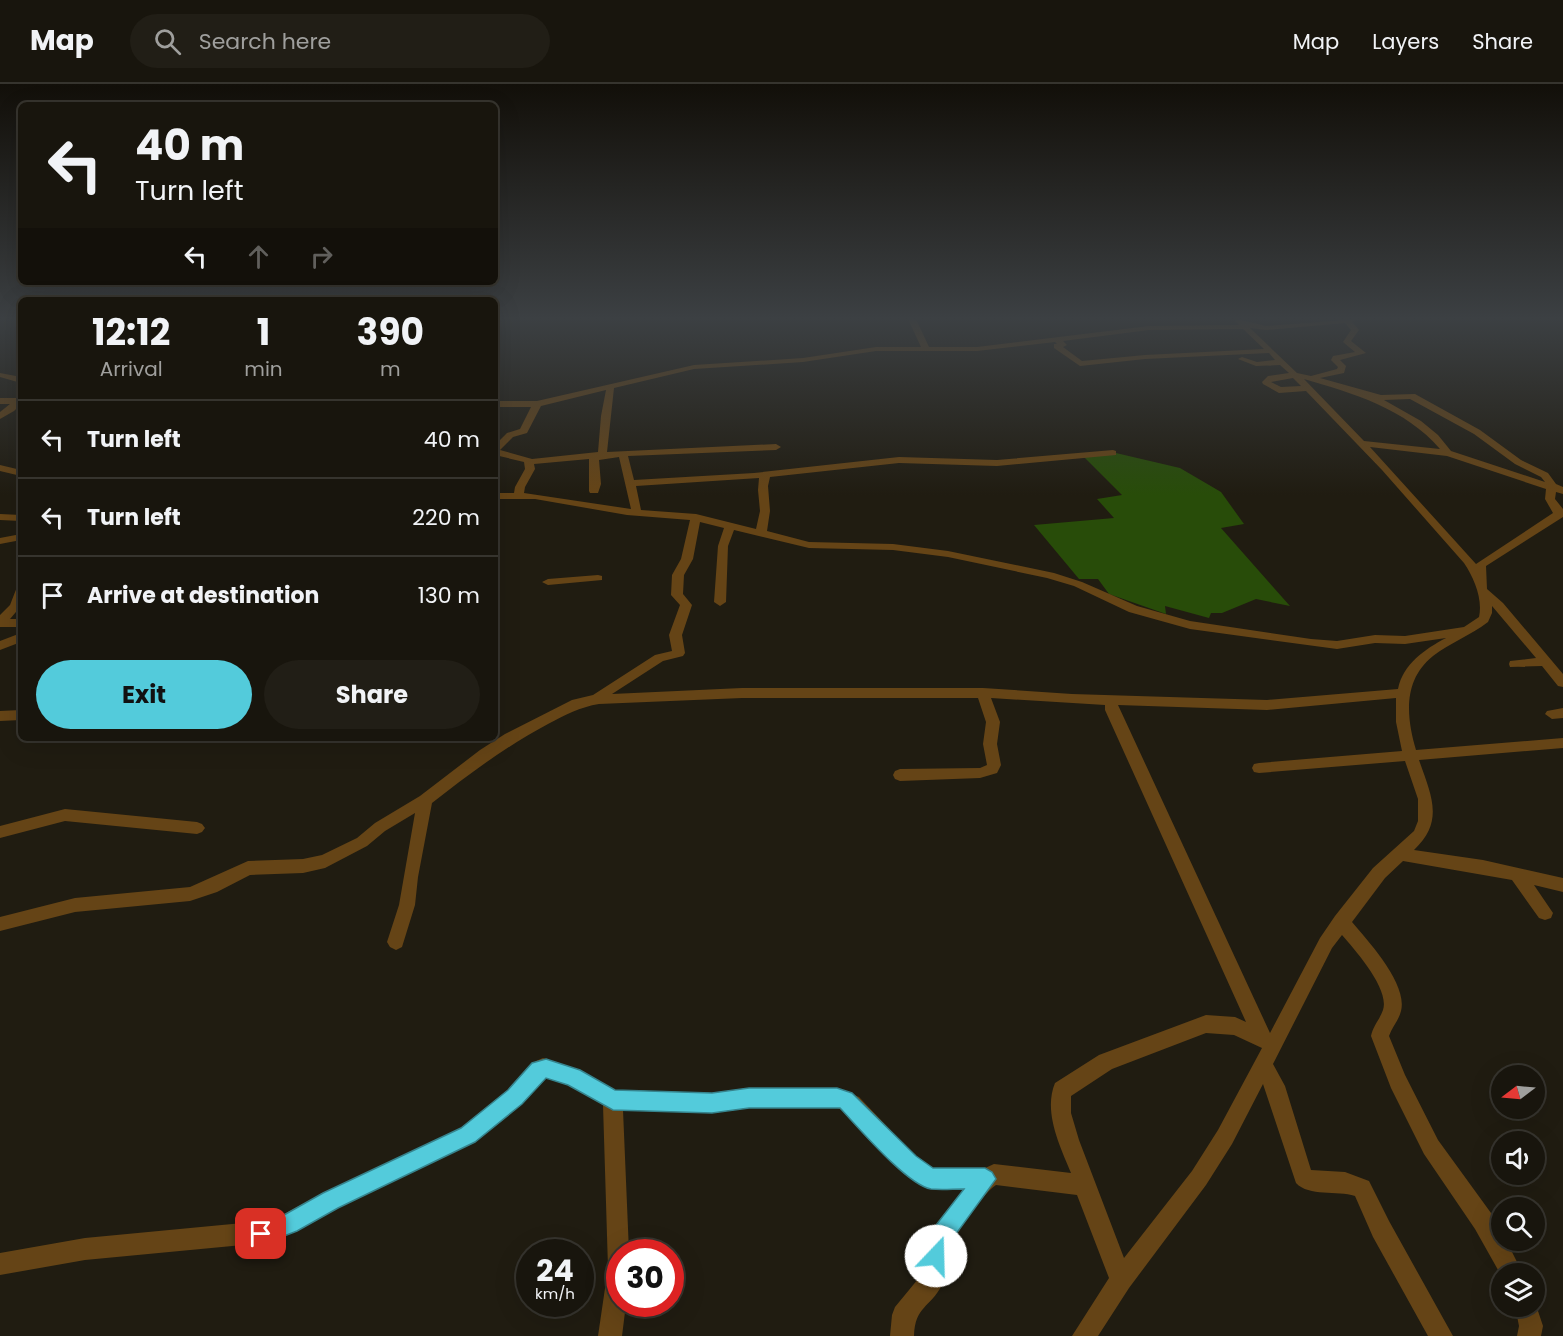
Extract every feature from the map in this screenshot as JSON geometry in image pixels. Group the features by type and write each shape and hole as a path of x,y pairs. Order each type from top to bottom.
{"street":[{"path":"498,404 537,404 650,377"},
{"path":"1276,377 1267,382 1279,390 1327,377"},
{"path":"1300,377 1310,383 1381,398 1412,396 1477,432 1523,465 1545,475 1556,488"},
{"path":"1310,383 1361,443 1454,544 1479,582 1563,683"},
{"path":"594,491 596,486 594,459 600,455 606,436 604,417 611,395 609,387"},
{"path":"1356,393 1422,426 1448,453"},
{"path":"0,401 17,403"},
{"path":"0,416 17,403"},
{"path":"498,448 510,435 524,430 537,404"},
{"path":"1361,443 1448,453 1556,488"},
{"path":"530,462 624,453 776,447"},
{"path":"498,452 526,458 530,462 530,469 520,487 519,496"},
{"path":"624,453 637,513"},
{"path":"632,483 767,474 899,460 997,463 1113,453"},
{"path":"0,468 18,472"},
{"path":"764,535 760,525 765,509 763,481 767,474"},
{"path":"1084,1336 1121,1280 1199,1178 1225,1137 1263,1065 1268,1042 1326,943 1380,873 1420,835 1427,811 1401,712 1406,677 1428,654 1470,630 1487,615 1479,582 1482,564 1561,513 1550,499 1556,488"},
{"path":"498,496 543,497 637,513 696,517 809,545 893,547 948,554 1059,578 1133,609 1191,625 1311,643 1338,645 1375,639 1405,640 1470,630"},
{"path":"0,517 18,518"},
{"path":"588,701 605,693 659,658 679,652 674,643 676,627 686,605 677,595 678,574 687,559 696,517"},
{"path":"720,602 723,546 730,526"},
{"path":"0,541 18,538"},
{"path":"548,582 598,578"},
{"path":"0,623 15,606 18,598"},
{"path":"0,623 18,623"},
{"path":"3,646 18,638"},
{"path":"1515,664 1545,662"},
{"path":"0,924 75,905 157,899 190,894 212,887 248,868 287,868 320,863 362,842 380,827 425,800 502,744 574,704 588,701 742,693 982,693 1267,705 1403,693"},
{"path":"900,775 980,773 992,769 994,765 990,744 993,722 982,693"},
{"path":"1111,700 1112,710 1268,1042"},
{"path":"0,716 18,715"},
{"path":"1259,768 1563,744"},
{"path":"396,942 407,905 425,800"},
{"path":"0,832 65,815 197,828"},
{"path":"1400,854 1517,874 1563,885"},
{"path":"1517,874 1545,913"},
{"path":"1341,921 1374,964 1392,1001 1392,1011 1381,1029 1380,1036 1398,1081 1440,1163 1483,1221 1506,1263"},
{"path":"1121,1280 1062,1116 1059,1100 1062,1089 1106,1062 1206,1024 1235,1026 1268,1042"},
{"path":"1263,1065 1275,1086 1303,1176 1307,1180 1345,1182 1362,1188 1381,1230 1441,1336"},
{"path":"0,1264 85,1249 275,1231 330,1200 468,1135 515,1097 541,1068 573,1077 613,1100 712,1103 749,1098 837,1098 852,1104 908,1163 930,1178 985,1179"},
{"path":"609,1336 619,1269 613,1100"},
{"path":"902,1336 903,1315 934,1278 936,1256 944,1232 985,1179 994,1174 1005,1174 1081,1183 1088,1191"},
{"path":"1528,1336 1531,1326 1529,1317"}],"green space":[{"path":"1116,453 1180,468 1221,492 1244,524 1221,528 1290,606 1256,599 1222,613 1211,613 1209,618 1165,606 1166,614 1109,594 1098,579 1079,579 1034,525 1114,518 1097,499 1122,495 1084,457"}],"route":[{"path":"261,1234 290,1224 330,1200 468,1135 515,1097 541,1068 546,1068 573,1077 613,1100 712,1103 749,1098 837,1098 845,1100 852,1104 908,1163 930,1178 937,1180 985,1179 944,1232 936,1256"}]}
